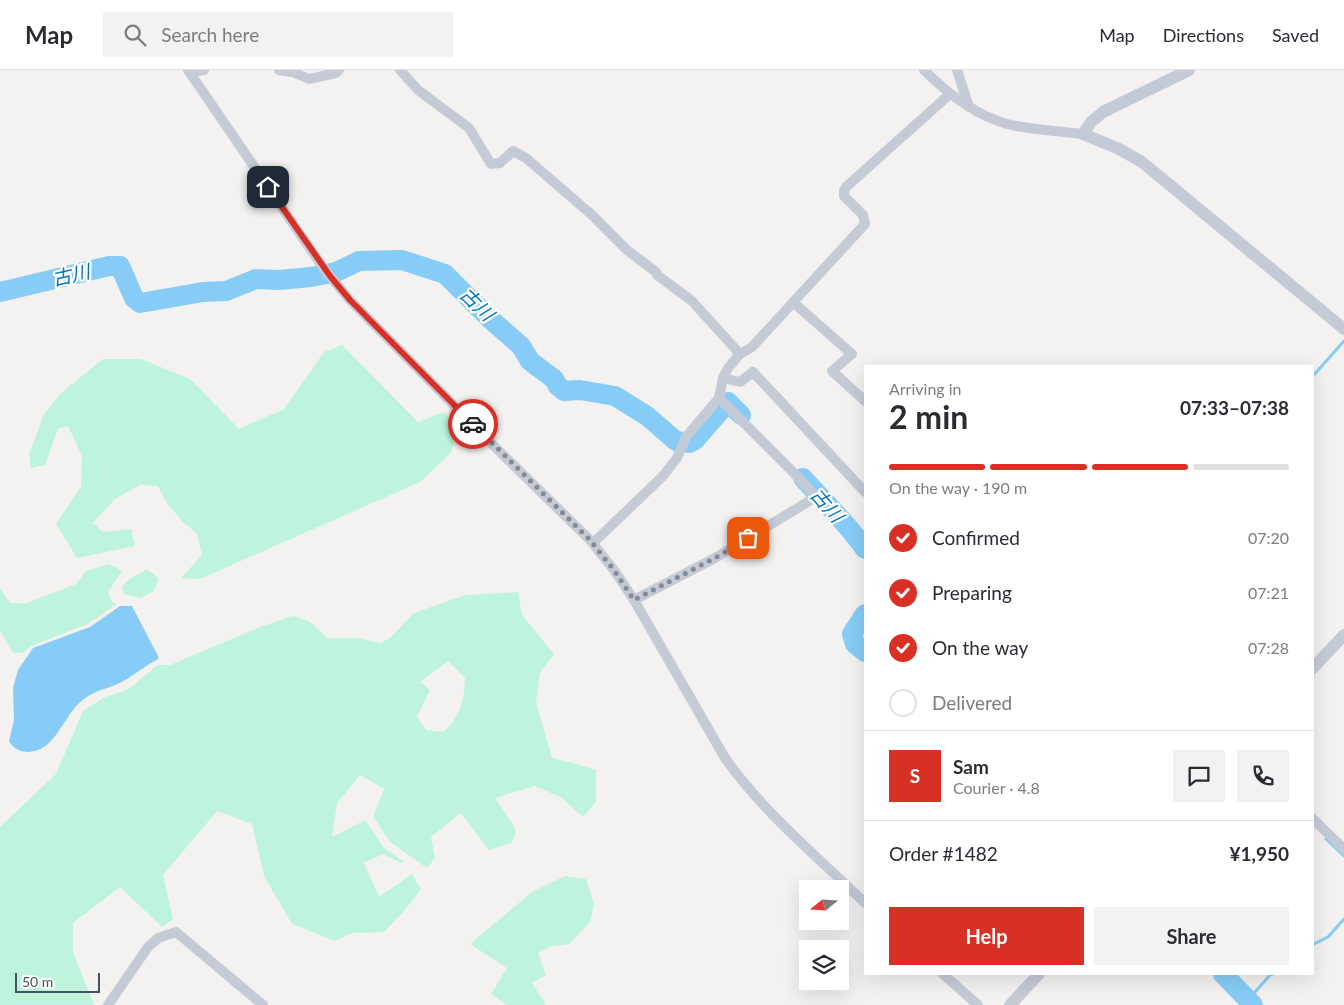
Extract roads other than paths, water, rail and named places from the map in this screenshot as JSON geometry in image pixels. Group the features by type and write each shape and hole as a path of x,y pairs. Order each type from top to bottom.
{"street":[{"path":"189,71 204,70"},
{"path":"279,70 292,72 309,79 336,74 339,70"},
{"path":"400,70 418,90 469,128 491,164 500,164 514,151 526,158 592,215 627,250 692,301 740,354"},
{"path":"924,70 950,94 968,107 1006,124 1083,134 1119,149 1142,162 1344,329"},
{"path":"957,70 968,107"},
{"path":"1083,134 1091,122 1103,112 1189,70"},
{"path":"189,71 327,273 350,300 593,543 634,600 725,758 740,779 760,803 864,902"},
{"path":"634,600 715,558 816,497 724,403 722,378 740,354 752,348 865,224 863,215 844,196 846,187 950,94"},
{"path":"794,303 852,354 832,371 864,400"},
{"path":"722,378 740,382 753,372 864,491"},
{"path":"593,543 662,477 677,458 684,442 724,403"},
{"path":"1314,667 1344,635"},
{"path":"1314,820 1344,849"},
{"path":"108,1005 148,947 158,938 176,932 263,1005"},
{"path":"944,975 978,1005"},
{"path":"1010,1005 1038,975"}],"water":[{"path":"120,606 132,606 158,659 122,682 93,693 84,699 74,709 53,739 38,750 27,752 12,746 9,741 14,720 13,688 18,670 33,648 90,627"}],"waterway":[{"name":"古川","path":"0,292 109,266 120,266 134,298 140,303 203,292 226,291 256,279 279,280 311,277 336,272 359,261 402,260 445,274 489,318 521,346 530,361 554,379 564,391 580,390 615,396 647,416 676,441 689,443 695,440 728,402 741,415"},
{"path":"1314,375 1344,341"},
{"name":"古川","path":"803,478 843,521 864,548"},
{"name":"古川","path":"864,616 852,634 855,644 864,651"},
{"path":"1326,839 1344,856"},
{"path":"1314,944 1328,937 1344,919"},
{"name":"古川","path":"1224,975 1253,1005"},
{"path":"1248,1000 1270,975"}]}
